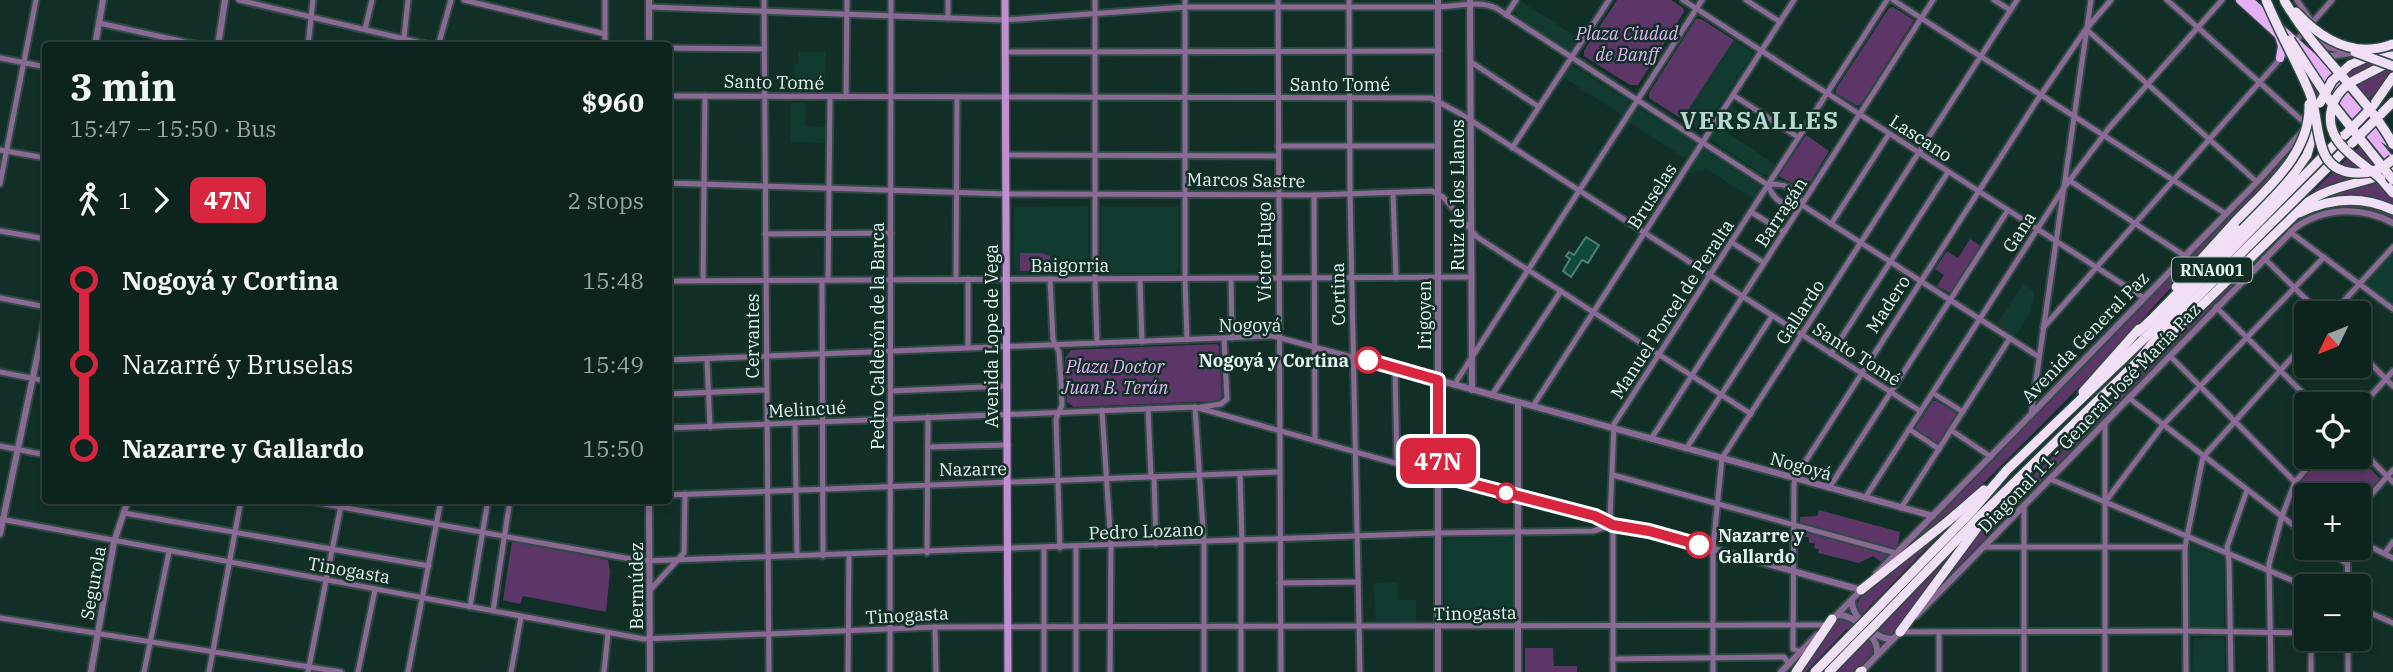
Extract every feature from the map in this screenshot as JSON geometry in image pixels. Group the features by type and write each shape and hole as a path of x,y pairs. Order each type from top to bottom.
{"highway":[{"path":"2267,0 2306,85 2313,104 2320,148 2331,163 2344,171 2363,173 2393,161"},
{"path":"2267,0 2348,132 2393,180"},
{"path":"2285,0 2306,23 2330,42 2392,61"},
{"path":"2285,0 2301,28 2376,112 2393,144"},
{"path":"2330,42 2361,49 2378,49 2393,42"},
{"path":"2138,332 2293,175 2311,144 2320,103 2332,81 2350,65 2371,57 2392,61"},
{"path":"2392,61 2343,89 2334,101 2330,118 2333,134 2347,152 2370,169 2393,193"},
{"path":"2376,112 2393,78"},
{"path":"2076,402 2089,384 2282,172 2303,140 2308,126 2306,85"},
{"name":"RNA001","path":"1815,672 1858,635 2014,483 2352,144 2393,85"},
{"name":"RNA001","path":"1871,622 2007,470 2150,333 2363,116 2393,102"},
{"path":"2376,112 2393,108"},
{"path":"2138,360 2165,340 2308,202 2322,193 2393,170"},
{"path":"2288,219 2326,202 2374,202 2393,210"},
{"path":"1861,590 1926,540 2007,470"},
{"path":"1896,636 1958,551 2014,483"},
{"path":"1792,668 1832,620"},
{"name":"RNA001","path":"1829,672 1858,635"}],"main road":[{"name":"Avenida Lope de Vega","path":"1005,0 1008,672"},
{"path":"2240,0 2279,36 2293,43"},
{"path":"2249,0 2316,64 2382,138 2393,144"},
{"path":"2279,36 2282,46 2280,58"},
{"path":"2316,64 2393,161"}],"street":[{"path":"0,184 3,150 36,0"},
{"path":"96,42 103,0"},
{"path":"219,42 225,0"},
{"path":"239,0 365,29 404,42 408,0"},
{"path":"309,42 313,0"},
{"path":"365,29 372,0"},
{"path":"437,42 451,0"},
{"path":"464,0 605,34"},
{"path":"605,0 605,42"},
{"name":"Cervantes","path":"764,0 769,672"},
{"path":"846,97 847,0"},
{"name":"Pedro Calderón de la Barca","path":"890,672 891,0"},
{"path":"948,0 948,18"},
{"path":"1095,0 1097,343"},
{"path":"1506,15 1516,0"},
{"path":"1512,148 1609,0"},
{"name":"Lascano","path":"1683,0 2144,298"},
{"path":"1454,385 1702,0"},
{"path":"1746,0 1780,22"},
{"name":"Bruselas","path":"1533,406 1794,0"},
{"name":"Manuel Porcel de Peralta","path":"1613,428 1887,0"},
{"path":"1893,0 2226,214"},
{"path":"1906,8 1909,0"},
{"name":"Barragán","path":"1651,439 1933,0"},
{"path":"1994,0 2010,10"},
{"name":"Gallardo","path":"1713,672 1713,548 1722,458 2017,0"},
{"path":"2031,415 2091,0"},
{"name":"Madero","path":"1793,649 1795,479 2041,95 2086,29 2111,0"},
{"path":"2166,0 2306,124"},
{"path":"2067,179 2222,0"},
{"path":"2297,0 2312,22"},
{"path":"2043,328 2332,0"},
{"path":"649,42 649,3 1005,20 1186,3 1438,4 1482,1 1768,185 1775,198 1783,204 1802,205"},
{"name":"Ruiz de los Llanos","path":"1470,2 1472,390"},
{"path":"1186,3 1184,98 1187,340"},
{"name":"Víctor Hugo","path":"1278,3 1281,672"},
{"name":"Cortina","path":"1349,3 1351,279 1360,672"},
{"name":"Irigoyen","path":"1438,4 1438,672"},
{"path":"99,23 185,42"},
{"path":"2086,29 2257,182"},
{"path":"2306,29 2324,46 2351,52"},
{"path":"2316,64 2329,56 2376,50 2393,42"},
{"path":"672,48 764,49"},
{"path":"1005,52 1438,51"},
{"path":"0,58 42,66"},
{"path":"1471,62 1539,107"},
{"name":"Avenida General Paz","path":"1781,672 1792,668 1801,652 2302,133 2306,124 2316,64"},
{"path":"1733,95 1798,137"},
{"name":"Santo Tomé","path":"672,96 1006,99 1428,98 1471,121 1920,411"},
{"path":"703,280 705,96"},
{"path":"823,556 822,354 829,234 830,97"},
{"path":"956,279 957,98"},
{"path":"1832,224 1889,134"},
{"path":"1278,146 1437,146"},
{"path":"3,150 42,157"},
{"path":"1006,155 1278,156"},
{"path":"1831,354 1948,172"},
{"path":"2067,179 2185,256"},
{"name":"Marcos Sastre","path":"672,183 1006,194 1438,193"},
{"path":"1768,185 1780,184 1791,188 1802,205 2039,357"},
{"name":"Gana","path":"1864,498 2063,189"},
{"path":"1393,193 1396,278"},
{"path":"1438,193 1476,237 1751,414"},
{"path":"1314,195 1315,440"},
{"path":"1829,488 2008,210"},
{"name":"Diagonal 11 - General José María Paz","path":"1861,672 2290,232 2310,219 2340,211 2370,214 2393,223"},
{"path":"1751,212 1784,233"},
{"path":"0,230 42,238"},
{"path":"2290,232 2393,309"},
{"path":"765,234 891,233"},
{"path":"1731,242 1764,263"},
{"path":"2344,301 2393,247"},
{"path":"2105,502 2163,425 2324,257"},
{"path":"2264,258 2308,301"},
{"name":"Baigorria","path":"672,281 1471,277"},
{"path":"968,279 968,348"},
{"path":"1051,279 1054,339 1059,352 1062,405 1056,419 1060,548"},
{"path":"1140,279 1142,342"},
{"path":"1231,279 1232,338"},
{"path":"1492,395 1561,291"},
{"path":"0,298 42,306"},
{"path":"2216,307 2302,392"},
{"path":"1686,449 1772,316"},
{"name":"Nogoyá","path":"672,360 1278,337 1933,516"},
{"path":"1901,508 2010,338"},
{"path":"1204,672 1204,543 1195,407 1221,404 1227,395 1224,339"},
{"path":"0,534 1,519 42,346"},
{"path":"2170,356 2295,482"},
{"path":"2186,672 2185,547 2203,457 2294,356"},
{"path":"707,359 710,427"},
{"path":"2371,364 2393,386"},
{"path":"1395,368 1397,463"},
{"path":"2371,396 2393,371"},
{"path":"0,372 42,379"},
{"path":"891,391 1007,386"},
{"path":"672,394 766,390"},
{"path":"1933,393 1963,412"},
{"path":"2129,398 2294,526"},
{"path":"1518,402 1518,672"},
{"name":"Melincué","path":"672,428 1195,407 1279,430"},
{"path":"1149,409 1156,544"},
{"path":"1102,410 1111,546 1110,672"},
{"path":"927,552 928,417"},
{"path":"2105,423 2105,672"},
{"path":"795,424 797,556"},
{"path":"1613,428 1610,519 1613,525 1613,672"},
{"path":"1909,429 1939,449"},
{"path":"1279,430 1595,516 1613,525 1649,531 1861,590"},
{"path":"1951,430 1991,457"},
{"path":"0,446 42,454"},
{"path":"928,447 1007,446"},
{"path":"2371,460 2393,482"},
{"path":"2271,672 2269,571 2282,516 2295,482 2306,469"},
{"path":"2371,494 2393,470"},
{"name":"Nazarre","path":"672,495 1279,472"},
{"path":"1240,474 1241,672"},
{"path":"1613,475 1896,553"},
{"path":"2050,479 2294,581"},
{"path":"2231,672 2227,547 2247,489"},
{"path":"650,590 684,554 685,494"},
{"name":"Segurola","path":"91,672 114,542 127,504"},
{"path":"209,672 240,504"},
{"path":"309,669 342,504"},
{"name":"Pedro Lozano","path":"342,504 437,525 650,561 1438,533 1600,530 1613,525"},
{"path":"408,672 441,504"},
{"path":"470,607 488,504"},
{"path":"494,611 509,504"},
{"name":"Bermúdez","path":"649,504 650,672"},
{"path":"2024,507 2024,672"},
{"path":"124,513 429,566"},
{"name":"Tinogasta","path":"1,519 650,639 935,627 1359,628 1793,624 1832,620"},
{"path":"2385,553 2393,542"},
{"path":"1076,547 1076,672"},
{"path":"1984,547 2185,547"},
{"path":"2371,547 2393,558"},
{"path":"1044,549 1044,672"},
{"path":"144,672 169,552"},
{"path":"848,672 849,555"},
{"path":"2341,560 2347,564"},
{"path":"2347,560 2347,574"},
{"path":"1280,583 1358,582"},
{"path":"358,672 375,590"},
{"path":"1852,600 1852,609 1880,638 1939,633 2023,631 2294,633"},
{"path":"2371,613 2393,623"},
{"path":"512,672 521,617"},
{"path":"1832,620 1851,617 1876,641 1879,649 1877,655"},
{"path":"0,618 341,672"},
{"path":"935,627 936,672"},
{"path":"604,672 608,633"},
{"path":"1939,633 1939,672"},
{"path":"1613,659 1784,657 1793,649 1801,652"},
{"path":"2311,651 2311,672"},
{"path":"2348,651 2348,672"},
{"path":"1784,657 1792,668"}],"shaded area":[{"path":"1519,0 1580,39 1574,48 1567,49 1517,16 1514,9"},
{"path":"1696,19 1701,19 1752,52 1703,131 1649,98 1649,93"},
{"path":"799,52 825,52 825,91 795,91 794,64 799,64"},
{"path":"1573,66 1628,100 1630,106 1624,116 1563,77"},
{"path":"791,103 805,103 805,126 826,127 826,143 791,142"},
{"path":"1730,105 1738,111 1725,131 1777,166 1770,175 1763,175 1711,140 1711,134"},
{"path":"1639,108 1693,141 1695,149 1688,160 1627,121 1633,111"},
{"path":"1706,151 1759,185 1760,191 1755,200 1705,168 1702,172 1697,170 1694,175 1688,171 1700,152"},
{"path":"1088,206 1089,270 1086,273 1013,271 1014,207"},
{"path":"1101,207 1179,207 1179,267 1176,273 1108,273 1101,270"},
{"path":"1586,237 1599,245 1588,263 1582,260 1571,277 1563,271 1570,259 1566,256 1569,252 1574,255"},
{"path":"2393,254 2393,304 2367,282"},
{"path":"2023,284 2034,291 2031,312 2015,336 1997,324"},
{"path":"1510,537 1513,540 1513,617 1510,620 1448,622 1444,618 1444,541 1447,538"},
{"path":"2189,545 2224,558 2222,628 2189,626"},
{"path":"1397,582 1398,600 1416,600 1416,621 1376,621 1374,583"},
{"path":"2194,638 2223,638 2225,672 2192,672"}],"green space":[{"name":"Plaza Ciudad de Banff","path":"1617,0 1671,0 1683,8 1684,12 1638,85 1630,85 1584,56 1584,51"},
{"path":"1893,7 1914,20 1861,104 1857,106 1836,93 1836,89 1889,8"},
{"path":"1696,19 1701,19 1734,40 1682,119 1649,98 1649,93"},
{"path":"2367,60 2393,62 2393,73 2361,108 2337,79"},
{"path":"2316,80 2323,89 2307,147 2293,171 2193,263 2100,366 1968,499 1885,568 2285,157 2298,140"},
{"path":"1806,135 1829,151 1805,191 1779,176"},
{"path":"2367,139 2390,168 2346,183 2289,215"},
{"path":"2393,176 2393,208 2375,201 2316,203 2326,195"},
{"path":"2360,202 2393,213 2393,221 2353,213 2329,212 2316,214 2291,227 1918,614 1983,525 2284,227 2314,209"},
{"path":"1970,239 1981,246 1951,292 1937,286 1944,275 1935,269 1947,251 1958,258"},
{"path":"1020,253 1042,253 1050,256 1051,271 1020,271"},
{"name":"Plaza Doctor Juan B. Terán","path":"1217,344 1222,397 1217,401 1074,407 1067,402 1065,358 1071,350"},
{"path":"1933,401 1956,415 1939,442 1935,443 1917,431 1916,427"},
{"path":"2311,469 2371,469 2381,480 2371,491 2371,483 2300,482"},
{"path":"1819,510 1900,532 1898,545 1881,562 1873,556 1859,563 1818,553 1819,549 1814,548 1815,543 1809,543 1809,537 1800,537 1800,517 1817,516"},
{"path":"1941,531 1863,614 1879,629 1958,548 1899,631 1890,638 1884,638 1856,614 1858,601"},
{"path":"512,541 608,560 610,571 606,612 523,596 520,604 503,600"},
{"path":"1841,617 1848,618 1876,645 1873,655 1857,672 1837,672 1863,645 1847,629 1806,672 1798,672"},
{"path":"1525,648 1553,648 1554,666 1577,666 1577,672 1525,672"}],"bus line":[{"name":"47N","path":"1368,360 1438,380 1438,475 1595,516 1613,525 1649,531 1699,545"}],"place":[{"name":"Nogoyá y Cortina","path":"1368,360"},
{"name":"Nazarre y Gallardo","path":"1699,545"}],"district":[{"name":"VERSALLES","path":"1760,120"}]}
